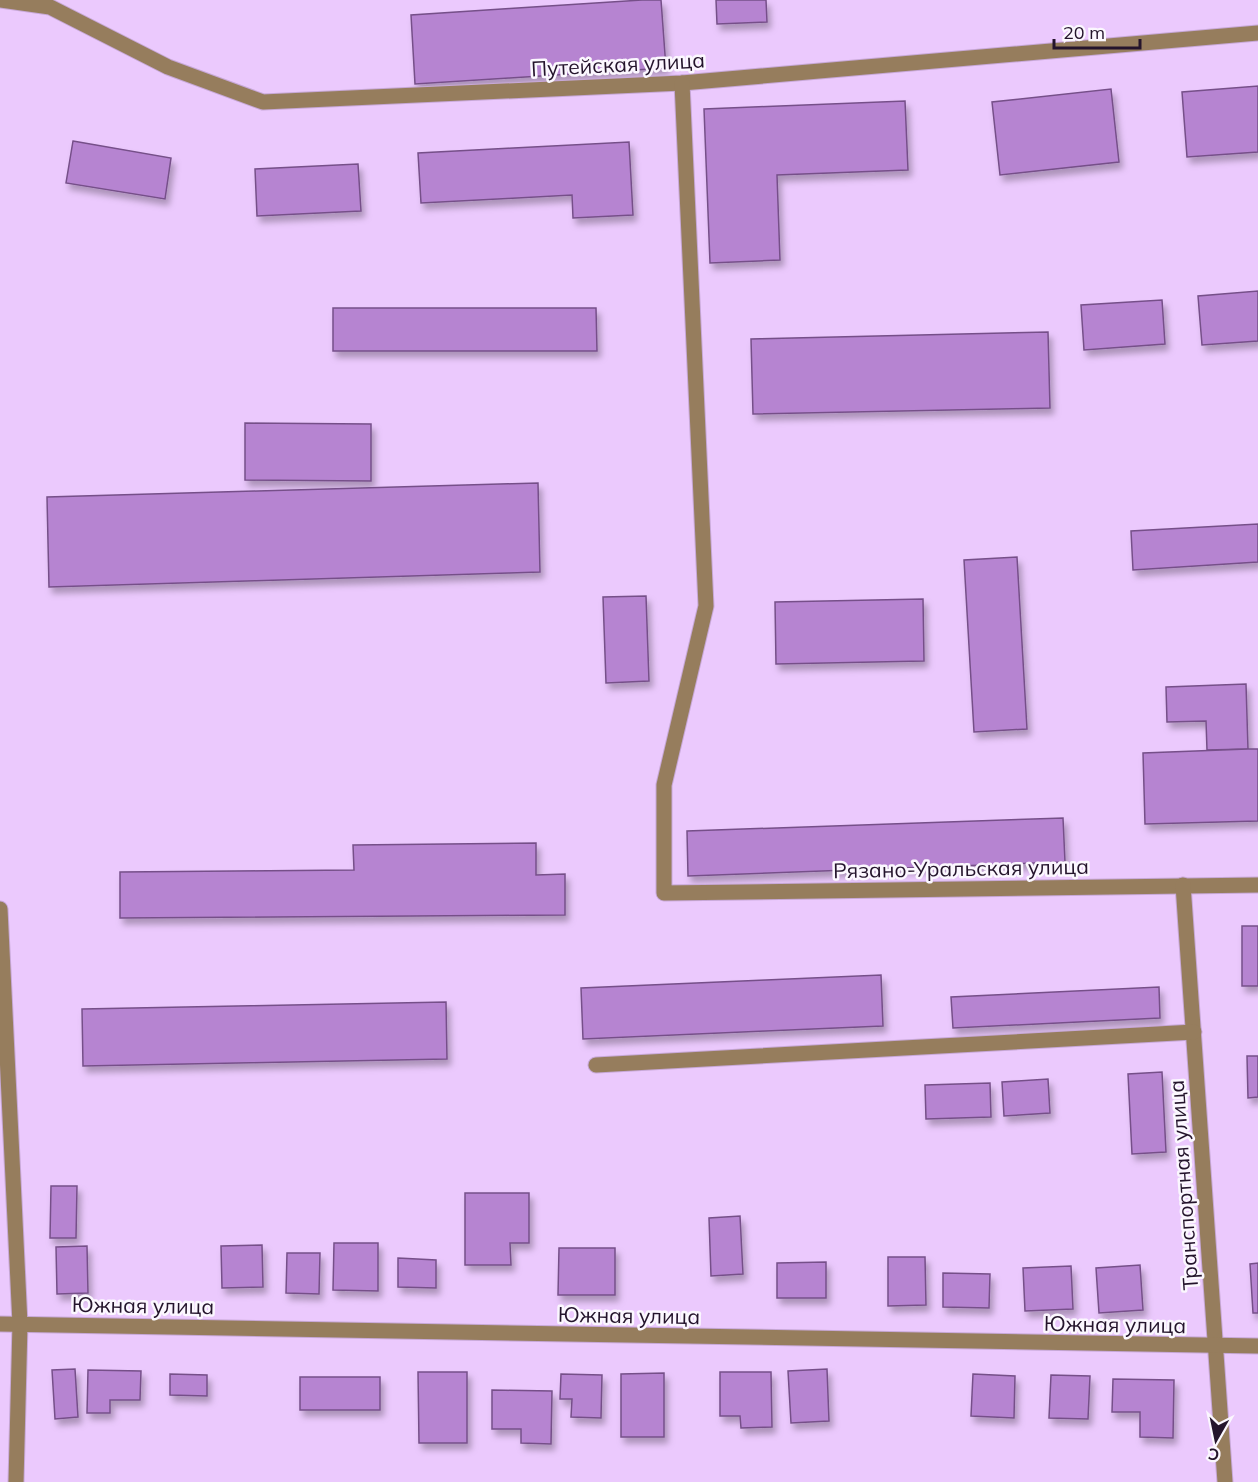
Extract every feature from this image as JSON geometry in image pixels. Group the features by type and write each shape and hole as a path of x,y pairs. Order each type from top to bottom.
{"street":[{"name":"Путейская улица","path":"0,0 50,7 168,67 263,102 682,83 1258,33"},
{"name":"Рязано-Уральская улица","path":"682,83 706,606 664,785 664,893 1258,885"},
{"name":"Транспортная улица","path":"1183,885 1224,1482"},
{"path":"0,909 20,1324 16,1482"},
{"path":"596,1065 1194,1032"},
{"name":"Южная улица","path":"0,1324 1258,1346"}],"building":[{"path":"661,0 666,68 415,84 411,15"},
{"path":"716,0 766,0 767,22 717,24"},
{"path":"1258,86 1258,152 1187,157 1182,92"},
{"path":"1111,89 1119,162 1000,175 992,102"},
{"path":"905,101 908,170 777,175 780,260 710,263 704,109"},
{"path":"73,141 171,158 165,199 66,183"},
{"path":"629,142 633,215 573,218 572,195 421,203 418,153"},
{"path":"358,164 361,211 257,216 255,169"},
{"path":"1258,291 1258,341 1202,345 1198,296"},
{"path":"1162,300 1165,344 1084,350 1081,305"},
{"path":"333,308 596,308 597,351 333,351"},
{"path":"1048,332 1050,408 753,414 751,339"},
{"path":"245,423 371,424 371,481 245,480"},
{"path":"538,483 540,572 49,587 47,497"},
{"path":"1258,524 1258,562 1133,570 1131,531"},
{"path":"1017,557 1027,729 974,732 964,560"},
{"path":"646,596 649,681 606,683 603,597"},
{"path":"923,599 924,661 776,664 775,602"},
{"path":"1246,684 1248,749 1207,750 1206,721 1167,722 1166,687"},
{"path":"1258,749 1258,821 1145,824 1143,753"},
{"path":"1063,818 1065,862 688,876 687,831"},
{"path":"536,843 536,875 565,874 565,915 120,918 120,872 354,870 353,845"},
{"path":"1242,926 1258,926 1258,986 1242,986"},
{"path":"881,975 883,1026 583,1039 581,988"},
{"path":"1159,987 1160,1018 953,1028 951,997"},
{"path":"446,1002 447,1059 83,1066 82,1009"},
{"path":"1247,1056 1258,1056 1258,1097 1248,1098"},
{"path":"1162,1072 1166,1152 1132,1154 1128,1074"},
{"path":"1048,1079 1050,1113 1004,1116 1002,1082"},
{"path":"990,1083 991,1117 926,1119 925,1085"},
{"path":"51,1186 77,1186 76,1238 50,1238"},
{"path":"465,1193 529,1193 529,1243 510,1243 511,1265 465,1265"},
{"path":"740,1216 743,1274 711,1276 709,1218"},
{"path":"334,1243 378,1243 378,1291 333,1290"},
{"path":"262,1245 263,1287 222,1288 221,1246"},
{"path":"87,1246 88,1293 57,1294 56,1247"},
{"path":"559,1248 615,1248 615,1295 558,1295"},
{"path":"287,1253 320,1253 319,1294 286,1293"},
{"path":"888,1257 925,1257 926,1305 888,1306"},
{"path":"398,1258 436,1260 436,1288 398,1287"},
{"path":"826,1262 826,1298 777,1298 777,1263"},
{"path":"1258,1263 1258,1313 1253,1313 1250,1264"},
{"path":"1140,1265 1143,1310 1099,1313 1096,1268"},
{"path":"1071,1266 1073,1309 1025,1311 1023,1268"},
{"path":"943,1273 990,1274 989,1308 943,1307"},
{"path":"75,1369 78,1417 55,1419 52,1370"},
{"path":"827,1369 829,1421 791,1423 788,1371"},
{"path":"88,1370 141,1371 140,1400 110,1400 110,1413 87,1413"},
{"path":"418,1372 467,1372 467,1443 419,1443"},
{"path":"720,1372 771,1372 772,1427 741,1428 740,1416 720,1416"},
{"path":"664,1373 664,1437 621,1437 621,1374"},
{"path":"170,1374 207,1375 207,1396 170,1395"},
{"path":"561,1374 602,1375 601,1418 571,1417 572,1399 560,1399"},
{"path":"973,1374 1015,1376 1014,1418 971,1416"},
{"path":"1051,1375 1090,1376 1088,1419 1049,1418"},
{"path":"300,1377 380,1377 380,1410 300,1410"},
{"path":"1113,1379 1174,1380 1173,1438 1140,1437 1140,1412 1112,1412"},
{"path":"492,1390 552,1391 551,1444 521,1443 521,1429 492,1429"}]}
